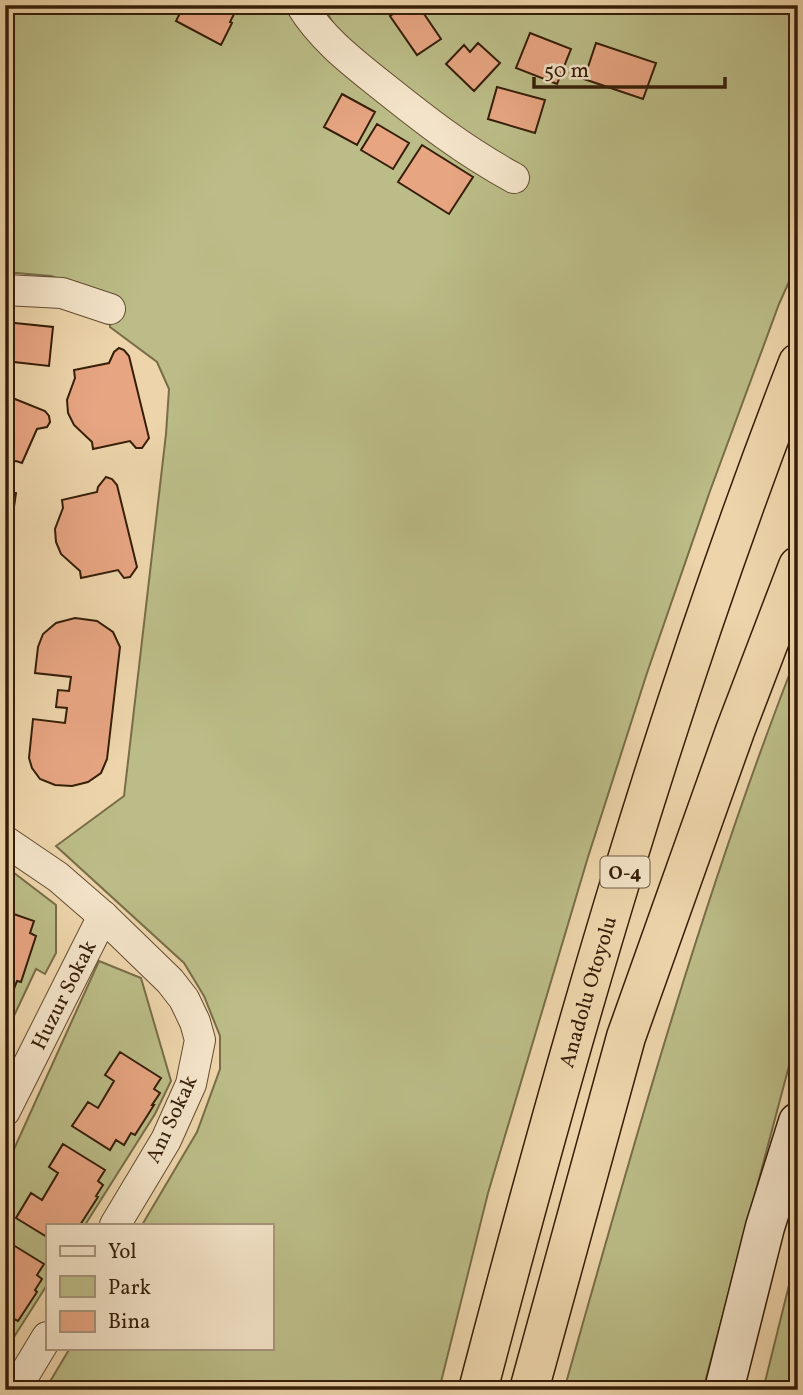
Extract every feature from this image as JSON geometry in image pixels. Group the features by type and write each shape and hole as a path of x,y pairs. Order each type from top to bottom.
{"highway":[{"name":"Anadolu Otoyolu","path":"478,1390 580,1018 677,699 766,445 798,363"},
{"name":"O-4","path":"529,1390 626,1037 798,566"}],"main road":[{"path":"724,1390 765,1227 798,1122"}],"street":[{"path":"301,5 313,24 331,43 415,113 461,148 514,178"},
{"path":"5,290 62,293 110,309"},
{"name":"Anı Sokak","path":"5,841 58,877 103,916 177,990 195,1022 200,1040 191,1084 166,1140 116,1224"},
{"name":"Huzur Sokak","path":"5,1111 103,916"},
{"path":"15,1390 46,1339"}],"green space":[{"path":"5,5 278,5 471,141 343,40 329,16 327,5 529,5 544,10 596,13 631,5 798,5 798,262 779,304 710,491 647,673 588,857 488,1193 439,1390 45,1390 69,1350 273,1350 273,1224 143,1224 197,1132 220,1069 220,1036 204,996 184,963 56,846 124,796 169,389 157,362 110,327 110,309 114,298 51,276 5,272"},
{"path":"798,652 798,1032 703,1390 564,1390 644,1111 701,926"},
{"path":"5,866 56,905 56,953 45,974 36,969 5,1035"},
{"path":"99,961 141,978 171,1081 155,1114 86,1224 46,1224 46,1287 5,1351 5,1169"},
{"path":"798,1249 798,1390 763,1390"}],"building":[{"path":"184,5 228,5 236,10 221,45 176,21"},
{"path":"407,5 418,5 441,39 417,55 390,16"},
{"path":"530,33 571,49 557,84 516,68"},
{"path":"478,43 500,63 474,91 446,64 464,45 470,52"},
{"path":"596,43 656,63 643,99 584,79"},
{"path":"497,87 545,100 535,133 488,119"},
{"path":"342,94 375,112 357,145 324,127"},
{"path":"377,124 409,143 393,169 361,150"},
{"path":"422,145 473,177 449,214 398,182"},
{"path":"5,322 53,327 49,366 5,361"},
{"path":"119,348 129,356 149,438 142,448 136,448 130,441 93,449 92,442 74,425 68,413 67,400 75,378 74,370 109,363"},
{"path":"5,395 45,411 49,416 47,427 37,429 22,463 5,463"},
{"path":"106,477 117,485 137,567 130,577 124,578 118,570 81,578 80,571 61,554 56,542 55,529 63,508 62,500 97,492"},
{"path":"5,484 9,485 8,492 16,493 13,514 5,513"},
{"path":"75,618 97,621 113,632 120,647 107,759 101,773 88,782 72,786 55,785 40,779 32,768 29,758 33,719 65,723 67,708 56,707 58,690 69,691 71,677 35,673 38,647 43,634 56,623"},
{"path":"5,911 34,921 30,933 36,936 21,982 17,981 12,994 5,992"},
{"path":"120,1052 161,1078 154,1089 160,1093 135,1135 131,1133 124,1145 116,1140 110,1150 72,1126 88,1102 98,1108 114,1081 105,1075"},
{"path":"63,1144 105,1170 98,1181 103,1185 96,1196 98,1197 81,1224 46,1224 46,1236 16,1218 31,1193 42,1200 58,1173 49,1167"},
{"path":"5,1240 44,1264 37,1275 42,1279 35,1290 37,1292 18,1321 14,1319 7,1331"}]}
